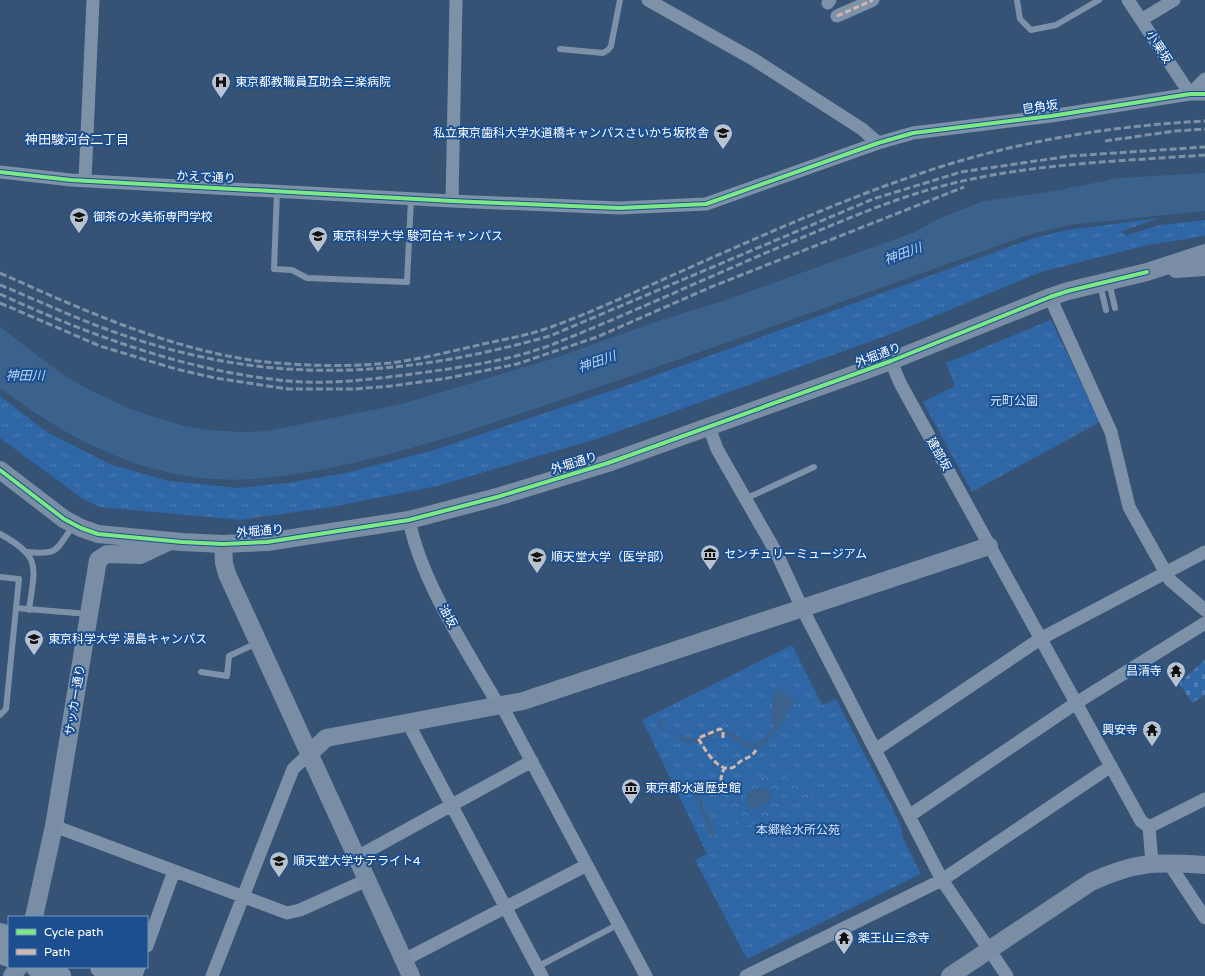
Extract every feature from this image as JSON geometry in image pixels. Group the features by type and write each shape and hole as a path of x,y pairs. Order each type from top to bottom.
{"highway":[{"path":"40,968 60,976"},
{"path":"104,968 128,976"}],"street":[{"path":"84,180 93,0"},
{"path":"452,202 456,0"},
{"path":"648,0 753,59 862,129 878,143"},
{"path":"837,16 873,0"},
{"name":"小栗坂","path":"1128,0 1190,94"},
{"path":"1141,20 1174,0"},
{"path":"1190,94 1205,79"},
{"name":"皀角坂","path":"452,202 620,208 706,204 878,143 913,133 1051,116 1190,94 1205,94"},
{"name":"かえで通り","path":"0,172 84,180 452,202"},
{"name":"外堀通り","path":"0,470 74,525 98,534 223,544 267,542 409,520 497,497 553,480 709,427 891,361 1050,297 1147,272 1205,252"},
{"name":"外堀通り","path":"1147,272 1205,267"},
{"path":"1050,297 1111,432 1129,508 1164,572 1170,580 1205,610"},
{"name":"建部坂","path":"891,361 900,383 1040,639 1141,821 1149,827"},
{"path":"709,427 717,449 777,554 802,608 942,880 1007,976"},
{"name":"油坂","path":"409,520 414,542 436,595 532,761 646,976"},
{"name":"サッカー通り","path":"34,916 54,826 98,560 107,554 140,555 171,541"},
{"path":"223,544 224,563 227,574 407,968 506,907 586,865"},
{"path":"212,976 242,896 293,769 326,738 523,701 989,546"},
{"path":"875,750 1040,639 1164,572 1205,552"},
{"path":"910,816 1076,703 1205,622"},
{"path":"408,723 539,972"},
{"path":"356,857 532,761"},
{"path":"746,976 942,880 1111,766"},
{"path":"1205,799 1149,827 1160,862 1205,918"},
{"path":"54,826 287,913 300,910 367,880"},
{"path":"950,976 1091,882 1129,866 1160,862 1205,865"},
{"path":"148,943 174,871"},
{"path":"12,976 19,968"}],"lane":[{"path":"560,49 603,53 608,50 611,46 620,0"},
{"path":"1017,0 1020,19 1031,30 1056,25 1099,0"},
{"path":"277,191 274,269 292,270 307,278 407,282 412,199"},
{"path":"1104,282 1115,308"},
{"path":"1104,282 1106,310"},
{"path":"745,499 814,467"},
{"path":"0,534 27,552 47,554 54,551 74,525"},
{"path":"27,552 34,566 30,610"},
{"path":"0,577 19,579 6,709 0,715"},
{"path":"16,608 89,614"},
{"path":"201,672 227,676 229,656 258,642"},
{"path":"539,972 619,924"}],"green space":[{"path":"1160,218 1120,232 1127,235 1160,225 1205,220 1205,236 1148,245 1041,272 894,333 600,438 437,486 331,507 240,520 100,507 83,499 0,438 0,396 47,432 112,465 169,481 238,488 287,483 346,473 434,450 634,383 1034,238 1067,230"},
{"name":"元町公園","path":"1051,320 1100,422 972,492 923,402 955,386 946,363"},
{"name":"本郷給水所公苑","path":"792,645 822,705 836,699 889,801 902,828 902,836 921,874 747,959 695,860 707,854 642,720"},
{"path":"1205,660 1205,695 1192,703 1179,683"},
{"path":"770,773 784,774 795,778 804,785 812,796 739,830 722,794"}],"water":[{"name":"神田川","path":"1205,173 1205,211 1069,225 1028,235 640,373 495,422 375,458 311,471 263,478 230,480 184,476 155,469 100,449 74,436 48,421 0,388 0,327 59,372 86,388 130,409 183,426 207,430 243,432 267,431 402,404 558,357 658,321 723,301 915,232 940,218 984,201 1055,191 1119,178"},
{"path":"777,687 795,701 779,728 772,725 773,701"},
{"path":"755,788 765,788 771,794 769,803 754,809 746,805 746,794"}],"waterway":[{"path":"660,721 662,727"},
{"path":"681,736 681,739 697,740 716,732 727,733 752,746 759,745 776,727"},
{"path":"693,787 713,834"}],"railway":[{"path":"0,273 62,301 126,326 190,347 223,355 257,361 306,365 357,365 390,363 449,352 543,330 582,315 822,210 948,164 1021,145 1057,138 1131,127 1205,121"},
{"path":"1105,141 1175,131 1205,129"},
{"path":"0,285 106,329 163,347 219,360 273,368 327,370 381,368 436,361 492,351 550,336 873,199 961,172 1070,156 1205,147"},
{"path":"0,294 105,338 178,361 214,370 289,381 306,382 376,379 476,364 509,358 541,349 856,216 902,198 953,183 1024,170 1096,162 1205,155"},
{"path":"0,303 100,346 176,369 215,378 288,389 355,389 391,386 443,379 517,364 597,337 711,287 964,187"}],"marked path":[{"path":"837,16 873,0"},
{"path":"723,738 723,730 720,729 698,738 713,759 723,767 734,767 740,761 751,756 756,750"},
{"path":"722,790 721,778 724,768"}],"cycle path":[{"path":"0,172 71,180 452,201 619,208 706,204 878,143 913,133 1051,116 1190,94 1205,94"},
{"path":"0,470 64,519 81,528 98,534 182,542 223,544 267,542 409,520 497,497 608,463 891,361 1050,297 1068,291 1147,272"}],"place":[{"name":"東京都教職員互助会三楽病院","path":"221,99"},
{"name":"私立東京歯科大学水道橋キャンパスさいかち坂校舎","path":"723,150"},
{"name":"御茶の水美術専門学校","path":"79,234"},
{"name":"東京科学大学 駿河台キャンパス","path":"318,253"},
{"name":"センチュリーミュージアム","path":"710,571"},
{"name":"順天堂大学（医学部）","path":"537,574"},
{"name":"東京科学大学 湯島キャンパス","path":"34,656"},
{"name":"昌清寺","path":"1176,688"},
{"name":"興安寺","path":"1152,747"},
{"name":"東京都水道歴史館","path":"631,805"},
{"name":"順天堂大学サテライト4","path":"279,878"},
{"name":"薬王山三念寺","path":"844,955"}],"district":[{"name":"神田駿河台二丁目","path":"77,140"}]}
